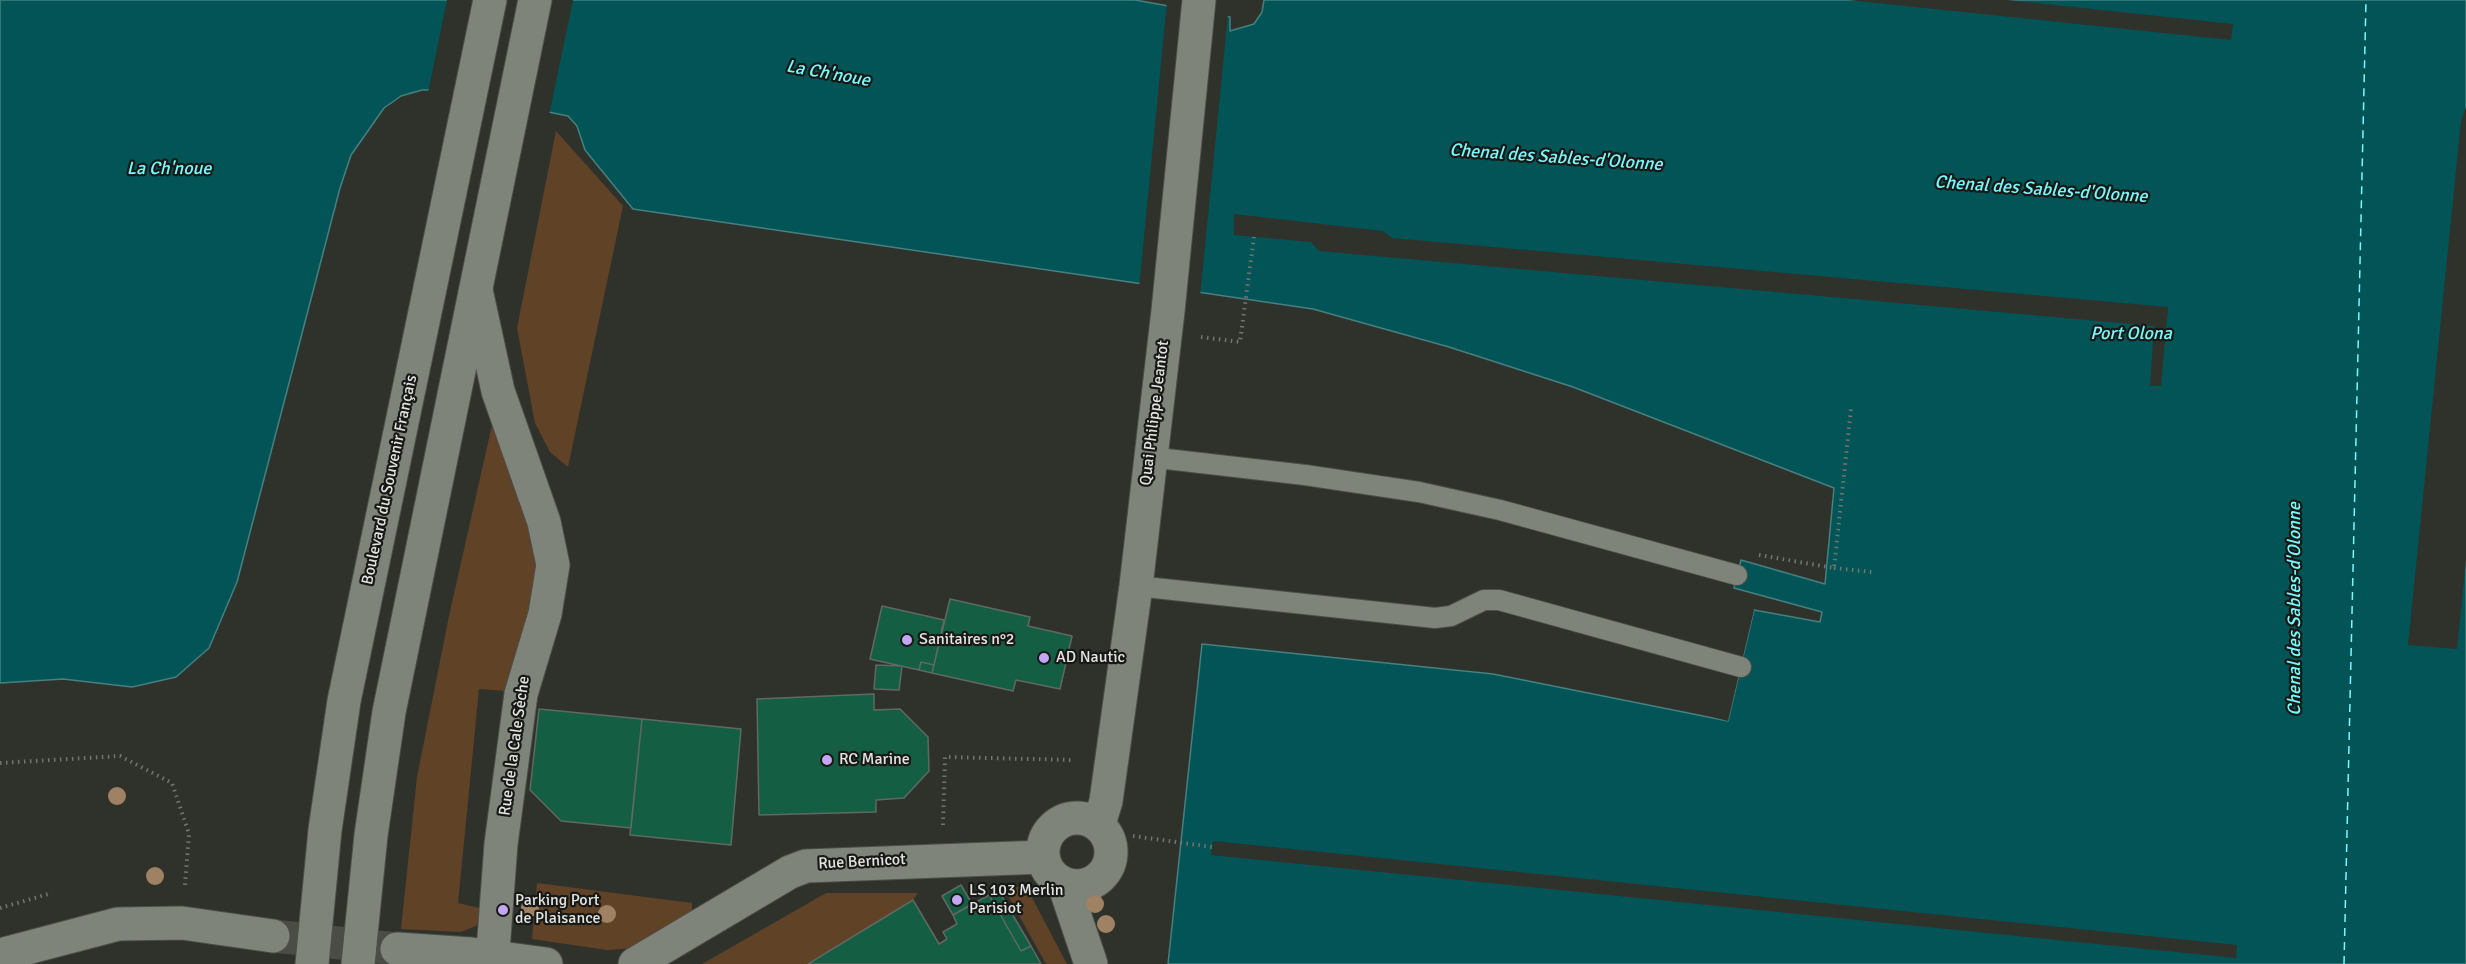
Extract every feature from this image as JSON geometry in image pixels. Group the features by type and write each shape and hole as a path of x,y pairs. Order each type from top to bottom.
{"street":[{"name":"Boulevard du Souvenir Français","path":"312,964 325,830 344,701 490,0"},
{"path":"358,964 371,836 389,712 535,0"},
{"name":"Quai Philippe Jeantot","path":"1099,824 1106,801 1136,586 1149,457 1167,321 1199,0"},
{"name":"Rue de la Cale Sèche","path":"476,290 495,380 544,522 553,565 545,614 521,694 501,844 493,961"},
{"path":"1077,817 1088,818 1099,824 1109,837 1112,848 1111,860 1106,871 1088,885 1064,884 1054,877 1043,857 1043,844 1055,825 1077,817"},
{"name":"Rue Bernicot","path":"635,964 790,872 806,866 1043,857"},
{"path":"1064,884 1091,964"},
{"path":"0,955 66,951 118,924 182,923 273,936"},
{"path":"397,949 493,961 546,964"}],"lane":[{"path":"1149,457 1305,475 1419,492 1500,510 1730,573"},
{"path":"1136,586 1435,618 1451,616 1484,600 1499,600 1741,667"}],"path":[{"path":"1167,321 1240,342 1244,331 1254,237"},
{"path":"1834,568 1851,409"},
{"path":"1730,573 1732,556 1737,552 1872,572"},
{"path":"0,763 120,756 172,783 189,834 182,923"},
{"path":"943,859 945,757 1112,761"},
{"path":"1150,838 1212,847"},
{"path":"0,908 52,892"}],"shaded area":[{"path":"556,131 623,206 568,467 550,452 535,423 517,328"},
{"path":"492,425 532,537 537,564 531,612 507,691 479,689 458,903 484,909 476,926 461,932 401,929 417,777 449,616"},
{"path":"537,883 692,903 692,915 634,948 607,950 532,939"},
{"path":"1021,886 1030,894 1067,964 1046,964 1005,890"},
{"path":"826,893 918,893 913,900 807,964 702,964"}],"water":[{"name":"Port Olona","path":"0,0 1135,0 1230,17 1230,31 1254,24 1262,12 1264,0 2466,0 2466,964 1168,964 1202,644 1493,674 1728,721 1754,610 1820,622 1822,612 1734,588 1741,560 1825,584 1834,488 1573,387 1449,347 1313,309 633,209 585,150 577,126 568,116 441,90 422,90 401,96 384,108 351,155 340,188 237,582 209,648 176,677 132,687 63,679 0,683"}],"pier":[{"path":"447,0 573,0 549,115 428,93"},
{"path":"1848,0 2007,0 2233,24 2231,40"},
{"path":"1167,2 1228,14 1200,297 1139,288"},
{"path":"2466,107 2466,560 2457,649 2408,645 2461,121"},
{"path":"1234,214 1383,231 1392,238 2168,307 2161,386 2150,386 2154,326 1319,251 1311,242 1234,235"},
{"path":"1751,609 1754,610 1728,721 1678,708 1726,718"},
{"path":"1213,841 2237,945 2236,958 1211,855"}],"building":[{"path":"950,599 1030,617 1028,626 1072,636 1060,689 1016,680 1013,691 932,673"},
{"name":"Sanitaires n°2","path":"882,606 944,620 934,665 921,662 919,670 870,659"},
{"path":"921,662 934,665 932,673 919,670"},
{"path":"876,665 902,666 899,690 874,689"},
{"path":"874,694 874,710 900,709 928,737 929,771 904,798 876,800 876,812 759,815 757,699"},
{"path":"539,709 642,719 631,828 561,821 530,790"},
{"path":"642,719 741,729 731,845 630,835"},
{"name":"LS 103 Merlin Parisiot","path":"961,885 972,904 953,915 942,896"},
{"path":"998,890 1031,946 1021,951 989,895"},
{"path":"989,895 1021,951 1031,946 1041,964 808,964 913,900 939,944 947,939 943,932 957,924 953,915"}],"ferry route":[{"path":"2344,964 2366,0"}],"tunnel":[{"path":"273,936 397,949"}],"place":[{"name":"Sanitaires n°2","path":"907,640"},
{"name":"AD Nautic","path":"1044,658"},
{"name":"RC Marine","path":"827,760"},
{"name":"LS 103 Merlin Parisiot","path":"957,900"},
{"name":"Parking Port de Plaisance","path":"503,910"}],"water label":[{"name":"La Ch'noue","path":"828,74"},
{"name":"Chenal des Sables-d'Olonne","path":"1556,158"},
{"name":"La Ch'noue","path":"169,169"},
{"name":"Chenal des Sables-d'Olonne","path":"2041,190"},
{"name":"Chenal des Sables-d'Olonne","path":"2295,609"}]}
